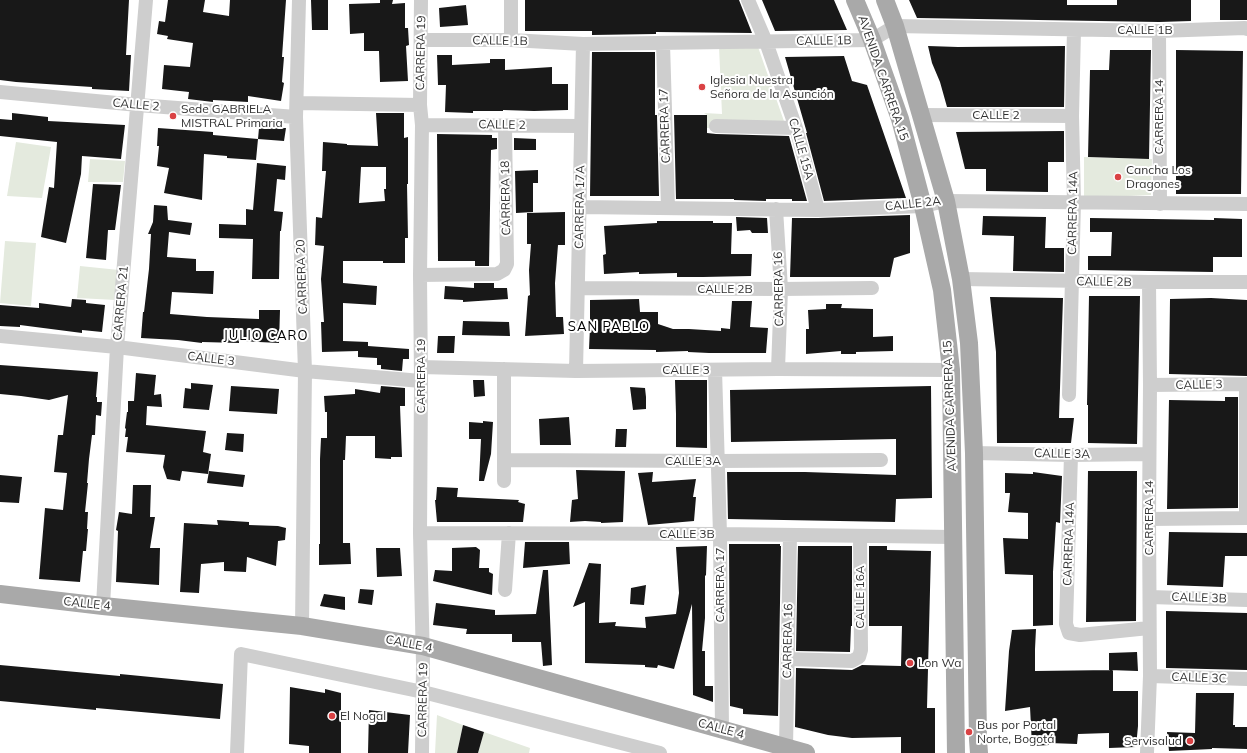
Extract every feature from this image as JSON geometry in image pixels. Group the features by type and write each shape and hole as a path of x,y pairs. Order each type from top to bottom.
{"main road":[{"name":"AVENIDA CARRERA 15","path":"855,0 872,40 900,119 923,206 942,290 951,370 956,753"},
{"name":"AVENIDA CARRERA 15","path":"885,0 896,26 946,201 961,279 969,343 974,453 979,753"},
{"name":"CALLE 4","path":"0,594 302,626 423,646 806,753"}],"street":[{"name":"CARRERA 21","path":"103,606 117,346 146,0"},
{"name":"CARRERA 20","path":"299,0 296,117 305,371 302,626"},
{"name":"CARRERA 19","path":"421,0 420,105 422,124 420,275 420,533 423,646 422,753"},
{"path":"511,0 511,40"},
{"name":"CALLE 15A","path":"748,0 766,42 796,128 818,210"},
{"name":"CALLE 1B","path":"421,40 511,40 583,44 872,40 896,26 1159,31 1247,29"},
{"name":"CARRERA 14A","path":"1069,395 1074,202 1072,116 1074,30"},
{"name":"CARRERA 14","path":"1159,31 1160,204"},
{"name":"CARRERA 17A","path":"576,371 583,44"},
{"name":"CARRERA 17","path":"662,44 668,208"},
{"name":"CALLE 2","path":"0,92 138,105 296,117"},
{"path":"297,103 420,105"},
{"name":"CALLE 2","path":"921,115 1072,116"},
{"name":"CALLE 2","path":"422,124 582,126"},
{"name":"CARRERA 18","path":"420,275 496,274 504,270 507,264 505,126"},
{"path":"716,126 796,128"},
{"name":"CALLE 2A","path":"580,207 818,210 923,206 946,201 1247,204"},
{"name":"CARRERA 16","path":"776,210 781,289 778,369"},
{"name":"CALLE 2B","path":"961,279 1247,282"},
{"name":"CARRERA 14","path":"1147,753 1150,676 1149,282"},
{"name":"CALLE 2B","path":"578,288 872,288"},
{"name":"CALLE 3","path":"0,336 117,346 305,371 421,381"},
{"name":"CALLE 3","path":"421,367 576,371 778,369 951,370"},
{"path":"504,369 504,481"},
{"name":"CARRERA 17","path":"715,370 720,534 722,729"},
{"path":"1149,519 1246,518 1246,384"},
{"name":"CALLE 3","path":"1150,385 1246,384"},
{"name":"CALLE 3A","path":"974,453 1149,454"},
{"name":"CARRERA 14A","path":"1072,454 1066,624 1069,633 1080,634 1149,628"},
{"name":"CALLE 3A","path":"504,460 881,460"},
{"name":"CALLE 3B","path":"420,533 720,534 953,537"},
{"path":"505,590 509,533"},
{"name":"CARRERA 16","path":"786,747 790,535"},
{"name":"CALLE 16A","path":"787,659 852,661 859,657 860,536"},
{"name":"CALLE 3B","path":"1150,597 1247,600"},
{"path":"237,753 241,654 423,692 660,753"},
{"name":"CALLE 3C","path":"1150,676 1247,679"}],"shaded area":[{"path":"719,46 758,47 785,124 707,128 707,115 704,113 722,114"},
{"path":"16,142 51,147 42,198 7,196"},
{"name":"Cancha Los Dragones","path":"1084,157 1152,159 1151,195 1084,198"},
{"path":"90,159 125,161 123,182 88,182"},
{"path":"5,241 36,243 31,306 0,303"},
{"path":"80,266 119,270 116,300 77,298"},
{"path":"437,715 463,725 457,753 435,753"},
{"path":"484,732 530,748 529,753 478,753"}],"building":[{"path":"0,0 129,0 126,55 131,55 129,91 0,80"},
{"path":"168,0 205,0 203,12 229,16 230,0 286,0 282,57 284,57 282,82 284,83 281,101 248,96 248,102 213,100 213,102 188,99 189,92 162,89 164,65 190,67 193,43 167,39 168,36 157,34 159,21 165,22"},
{"path":"311,0 328,0 328,30 312,30"},
{"path":"380,0 393,0 392,4 405,3 405,28 408,28 409,45 406,46 408,81 380,82 379,51 364,51 364,33 350,34 349,4 380,3"},
{"path":"525,0 739,0 752,33 656,32 656,34 592,35 592,31 525,31"},
{"path":"762,0 834,0 847,30 775,31"},
{"path":"909,0 1067,0 1067,5 1117,5 1117,0 1191,0 1191,21 1159,22 917,18"},
{"path":"1220,0 1247,0 1247,20 1220,20"},
{"path":"466,5 468,25 440,27 439,8"},
{"path":"928,46 1065,46 1064,107 947,107 940,82 932,63"},
{"path":"1110,50 1151,50 1149,159 1088,157 1090,70 1109,70"},
{"path":"1176,50 1243,51 1241,194 1176,194"},
{"path":"592,52 655,52 655,115 657,115 659,196 590,196"},
{"path":"437,55 452,55 452,65 490,63 490,59 505,59 505,70 552,67 552,84 568,84 568,110 503,110 473,111 473,113 445,112 446,85 438,85"},
{"path":"844,56 852,81 867,85 906,198 824,201 807,133 785,57"},
{"path":"12,113 48,117 48,121 125,125 121,159 82,156 81,174 66,243 41,237 49,187 54,188 57,142 0,136 0,119 12,120"},
{"path":"376,113 404,113 404,138 408,137 408,238 405,238 405,263 383,263 383,261 343,261 343,283 377,286 376,305 343,303 343,341 368,342 368,346 409,349 409,359 403,359 402,371 381,369 381,365 377,365 377,358 358,357 358,351 322,352 321,322 324,322 321,279 324,246 315,245 316,217 322,218 326,171 322,171 323,142 347,145 378,146","holes":["361,167 386,167 386,189 384,189 385,201 359,203"]},
{"path":"674,115 707,115 707,133 789,136 807,201 792,201 792,199 766,199 766,201 734,199 676,199"},
{"path":"158,128 213,132 213,135 258,139 256,160 227,158 227,156 204,154 202,200 164,193 169,168 157,166 159,146 157,146"},
{"path":"259,128 286,128 284,141 258,139"},
{"path":"1064,131 1064,162 1048,162 1048,192 986,191 986,169 965,169 956,132"},
{"path":"437,134 492,135 492,138 497,138 497,149 491,150 489,266 475,266 475,261 438,261"},
{"path":"514,138 536,139 536,150 514,150"},
{"path":"257,163 286,166 285,180 277,179 274,211 283,212 280,231 279,279 252,279 253,239 219,238 219,224 246,225 246,209 253,210"},
{"path":"538,170 538,183 533,183 533,212 516,213 515,171"},
{"path":"93,184 121,185 115,230 108,230 106,260 86,258"},
{"path":"154,205 167,206 168,220 192,223 190,235 169,232 167,257 196,259 196,271 214,271 213,294 172,292 170,314 259,319 259,310 280,310 279,343 239,341 239,343 202,343 141,338 149,269 151,234 148,234 153,222"},
{"path":"565,212 565,245 558,245 555,283 556,317 563,317 564,334 525,336 528,296 530,295 529,270 531,244 527,244 527,213"},
{"path":"910,215 910,253 894,258 890,277 790,277 792,218"},
{"path":"983,216 1046,217 1045,248 1064,248 1064,272 1013,271 1014,236 982,235"},
{"path":"736,217 767,218 768,233 752,233 750,230 737,231"},
{"path":"1090,218 1242,219 1242,257 1213,257 1213,272 1088,270 1088,256 1111,256 1112,232 1090,232"},
{"path":"657,221 713,221 713,223 732,223 731,254 752,254 751,276 677,277 677,273 639,274 639,272 604,274 603,255 606,254 604,226 657,223"},
{"path":"474,283 494,283 494,288 507,288 508,299 463,302 463,300 444,299 445,286 474,288"},
{"path":"1089,296 1140,296 1137,444 1088,443 1087,405"},
{"path":"990,297 1063,298 1059,418 1074,418 1071,443 997,443 996,352"},
{"path":"1211,298 1247,300 1247,376 1169,374 1170,299"},
{"path":"72,299 86,300 86,303 105,305 102,332 82,330 82,333 20,325 20,327 0,326 0,305 39,308 39,303 71,307"},
{"path":"639,299 640,312 658,312 658,324 673,329 721,331 721,328 730,329 732,301 752,301 750,327 768,328 766,353 709,353 688,351 656,352 656,350 589,349 590,300"},
{"path":"826,304 842,304 841,308 873,309 873,337 893,336 893,351 841,354 841,351 806,354 806,329 809,329 808,310 826,309"},
{"path":"463,321 509,322 510,336 462,335"},
{"path":"438,336 455,336 454,353 437,353"},
{"path":"0,365 98,372 96,397 97,402 102,402 101,416 96,415 95,435 92,435 85,512 88,512 88,529 86,551 83,551 80,582 39,579 45,508 63,510 67,473 54,472 58,435 63,435 68,395 49,400 0,394"},
{"path":"136,373 156,375 154,395 161,394 162,407 147,406 146,425 206,431 203,452 211,454 208,474 182,471 180,481 167,479 163,467 165,455 126,452 128,437 125,437 125,428 128,412 128,401 134,401"},
{"path":"473,380 484,380 485,396 474,397"},
{"path":"675,380 707,380 707,448 676,447"},
{"path":"191,383 213,385 209,410 183,408 185,388 191,389"},
{"path":"231,386 279,389 277,414 229,411"},
{"path":"381,386 405,388 405,406 400,406 402,457 391,457 391,459 375,458 375,436 346,436 345,460 343,460 343,543 350,543 351,564 319,565 321,438 327,438 327,412 325,412 324,396 355,394 355,389 380,393"},
{"path":"931,386 932,498 896,499 895,522 728,519 727,472 805,472 896,475 896,439 731,442 730,390"},
{"path":"630,387 645,388 646,409 633,410"},
{"path":"1225,397 1238,397 1238,508 1167,509 1169,400 1225,401"},
{"path":"569,417 571,445 540,445 539,419"},
{"path":"483,421 493,422 491,454 484,481 479,481 481,439 469,439 469,422 483,423"},
{"path":"616,429 627,429 626,447 615,447"},
{"path":"227,433 244,434 243,452 225,450"},
{"path":"576,470 625,471 623,522 570,522 572,500 578,499"},
{"path":"209,471 245,475 243,487 207,483"},
{"path":"1088,471 1137,471 1136,621 1086,622"},
{"path":"653,472 652,482 696,479 693,497 696,497 694,521 648,525 638,473"},
{"path":"1033,472 1062,476 1060,523 1056,522 1053,572 1053,625 1033,626 1033,575 1005,574 1003,538 1028,539 1028,513 1008,512 1010,493 1005,493 1005,473 1033,474"},
{"path":"0,475 22,477 19,503 0,502"},
{"path":"133,485 151,485 150,517 155,517 150,548 160,548 159,585 116,582 118,531 116,530 119,512 132,514"},
{"path":"437,487 458,488 457,497 519,500 518,502 525,504 523,522 437,522 435,500"},
{"path":"217,520 249,522 249,525 278,526 286,528 285,540 278,541 276,566 247,557 246,572 224,571 224,562 201,564 199,593 180,592 184,523 218,525"},
{"path":"1169,532 1247,533 1247,556 1225,556 1223,587 1167,585"},
{"path":"525,542 569,542 570,564 523,568"},
{"path":"729,544 780,544 781,546 778,716 743,714 743,709 730,706"},
{"path":"707,546 705,618 702,651 705,651 705,686 713,686 713,702 693,695 692,604 674,669 658,665 657,668 645,667 645,665 585,663 585,602 573,607 589,563 601,564 599,623 616,622 615,626 646,628 645,617 676,614 679,593 676,547"},
{"path":"798,546 852,546 852,626 850,652 796,651"},
{"path":"869,546 887,546 887,550 931,551 927,708 935,708 935,753 901,753 901,737 852,738 828,735 795,727 796,668 852,670 862,665 901,666 902,626 869,626"},
{"path":"476,547 480,550 479,568 489,568 489,572 493,574 492,595 433,581 435,570 452,571 452,548"},
{"path":"376,548 400,548 402,576 377,577"},
{"path":"543,570 548,570 552,665 543,666 541,642 512,642 512,634 466,634 467,629 433,625 436,603 495,610 495,615 536,614"},
{"path":"646,585 644,605 630,604 631,588"},
{"path":"360,589 374,590 372,605 358,603"},
{"path":"324,594 345,597 345,610 320,606"},
{"path":"1166,611 1247,613 1247,670 1166,668"},
{"path":"1036,629 1035,671 1113,670 1113,691 1138,691 1138,726 1136,747 1109,748 1109,733 1078,734 1077,744 1049,743 1049,745 1032,746 1030,707 1005,711 1012,630"},
{"path":"1137,652 1138,671 1109,670 1109,653"},
{"path":"0,665 120,676 120,674 223,684 220,719 0,701"},
{"path":"290,687 325,693 325,689 341,693 341,753 309,753 309,746 289,744"},
{"path":"1196,693 1234,693 1233,725 1235,725 1235,727 1247,727 1247,749 1212,748 1169,751 1167,732 1195,733"},
{"path":"369,710 410,715 408,753 368,753"},
{"path":"463,725 484,732 478,753 457,753"}],"place":[{"name":"Iglesia Nuestra Señora de la Asunción","path":"702,87"},
{"name":"Sede GABRIELA MISTRAL Primaria","path":"173,116"},
{"name":"Cancha Los Dragones","path":"1118,177"},
{"name":"Lon Wa","path":"910,663"},
{"name":"El Nogal","path":"332,716"},
{"name":"Bus por Portal Norte, Bogotá","path":"969,732"},
{"name":"Servisalud","path":"1190,741"}],"district":[{"name":"SAN PABLO","path":"609,327"},
{"name":"JULIO CARO","path":"266,336"}]}
